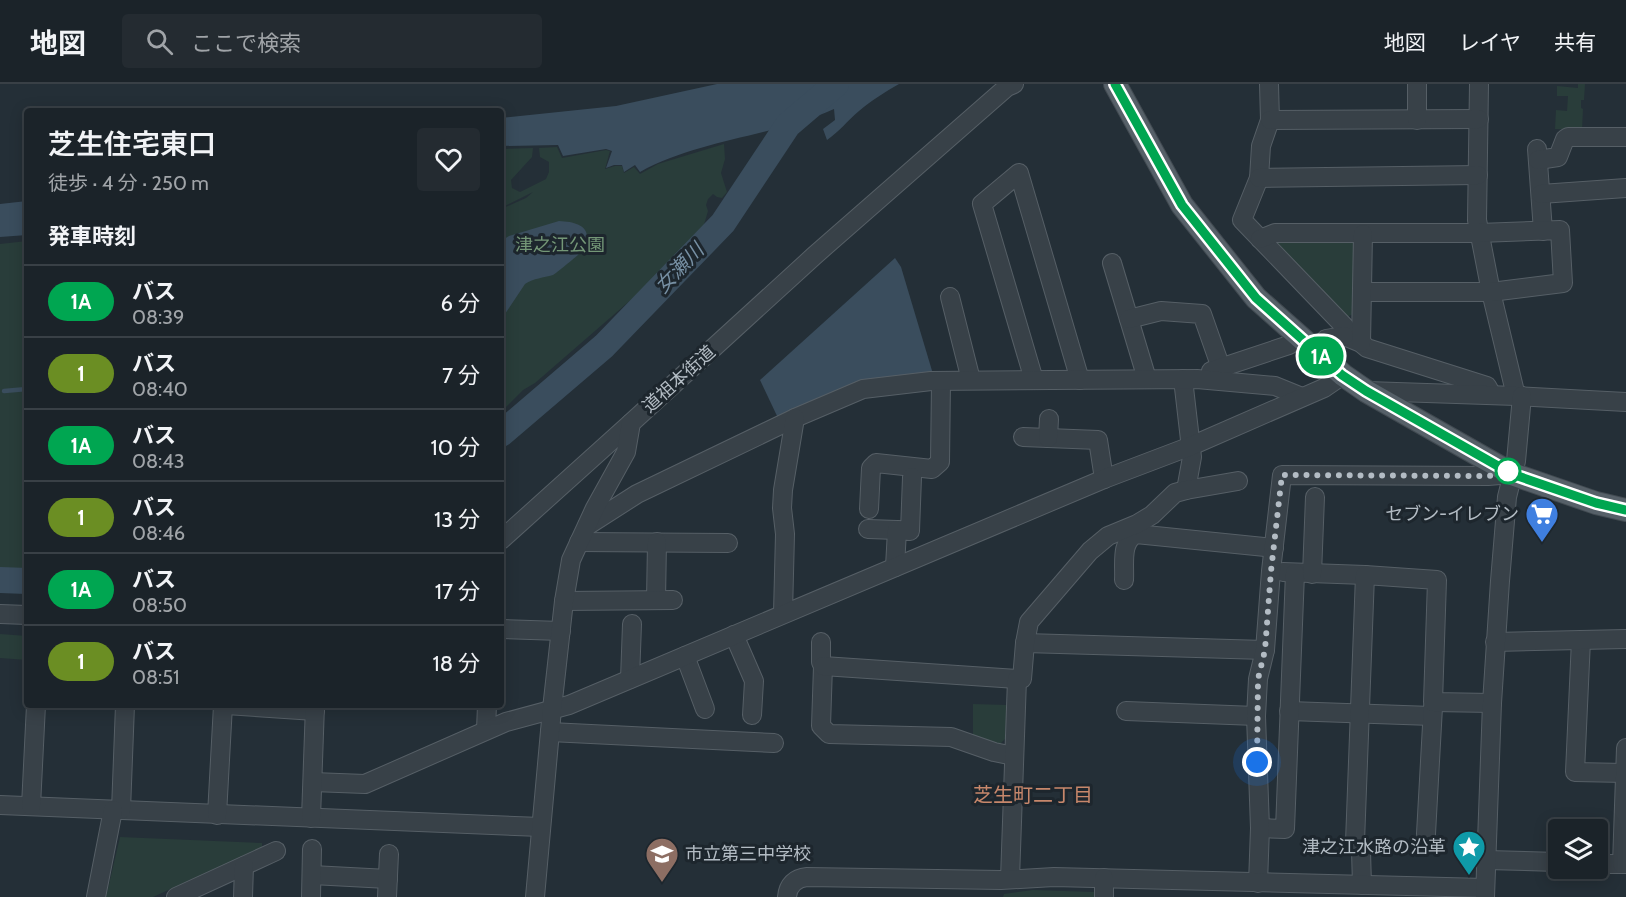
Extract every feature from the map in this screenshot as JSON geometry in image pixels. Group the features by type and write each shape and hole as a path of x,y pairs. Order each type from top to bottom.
{"main road":[{"path":"1115,84 1182,205 1256,298 1342,375 1512,474 1596,503 1626,510"}],"street":[{"name":"道祖本街道","path":"535,897 552,709 571,560 626,452 631,423 814,256 1007,87 1014,84"},
{"path":"1269,84 1270,120 1262,146 1259,178 1242,220 1345,327 1344,340"},
{"path":"1417,120 1418,84"},
{"path":"787,897 788,889 793,882 803,877 1002,885 1054,877 1104,878 1362,885 1485,893 1495,642 1507,497 1516,461 1519,396 1491,292 1477,220 1479,84"},
{"path":"1270,120 1479,119"},
{"path":"1626,125 1626,143"},
{"path":"1543,231 1538,154 1558,157 1568,137 1626,137"},
{"path":"1034,380 982,204 1019,173 1080,380"},
{"path":"1259,178 1478,175"},
{"path":"1541,194 1626,188"},
{"path":"1260,238 1275,233 1479,233 1560,230 1563,283 1491,292 1363,292"},
{"path":"1344,340 1363,292 1363,234"},
{"path":"1112,263 1147,379"},
{"path":"950,297 971,380"},
{"path":"1129,319 1161,311 1202,314 1221,368"},
{"path":"1344,340 1487,386 1492,395"},
{"path":"1190,379 1289,345"},
{"path":"313,782 365,784 506,722 569,705 1104,479 1191,446 1324,388 1342,375"},
{"path":"583,534 637,494 863,388 971,380 1190,379 1275,386 1302,398"},
{"path":"1186,490 1192,456 1190,379"},
{"path":"869,508 862,489 871,468 876,463 932,469 940,462 941,381"},
{"path":"1366,391 1626,402"},
{"path":"783,613 785,534 782,508 783,490 795,418"},
{"path":"1048,438 1049,419"},
{"path":"504,537 631,423"},
{"path":"1023,437 1098,440 1104,479"},
{"path":"1258,883 1260,828 1258,679 1265,650 1282,475 1488,476 1512,474"},
{"path":"868,529 910,531 912,477"},
{"path":"823,666 1022,679 1029,622 1090,551 1108,536 1152,515 1175,494 1238,481"},
{"path":"1260,828 1285,829 1289,711 1303,573 1316,497"},
{"path":"895,567 897,530"},
{"path":"583,534 657,542 728,543"},
{"path":"1119,568 1129,538 1136,534 1274,548"},
{"path":"564,601 665,600 657,542"},
{"path":"1271,571 1437,579 1426,834"},
{"path":"1362,885 1361,850 1355,842 1365,575"},
{"path":"0,614 24,615"},
{"path":"630,679 632,624"},
{"path":"504,629 561,631"},
{"path":"734,634 753,681 752,715"},
{"path":"1495,642 1626,639"},
{"path":"1581,640 1575,772 1625,773"},
{"path":"821,642 823,666 821,726 829,734 951,737 994,752 1014,756"},
{"path":"1025,643 1265,650"},
{"path":"685,656 705,709"},
{"path":"1002,885 1014,756 1017,679"},
{"path":"1289,711 1360,713 1492,703"},
{"path":"31,806 36,708"},
{"path":"96,897 117,810 125,708"},
{"path":"217,815 224,708"},
{"path":"311,818 315,708"},
{"path":"486,730 487,708"},
{"path":"1126,711 1257,716"},
{"path":"550,732 774,743"},
{"path":"1608,864 1624,864 1626,748"},
{"path":"0,805 541,827"},
{"path":"311,897 312,849"},
{"path":"176,897 276,851"},
{"path":"387,897 388,854"},
{"path":"1487,861 1548,862"},
{"path":"243,897 244,866"},
{"path":"312,875 388,879"},
{"path":"1104,878 1104,897"}],"green space":[{"path":"1578,84 1585,84 1584,100 1581,100 1582,130 1555,129 1556,110 1567,111 1568,96 1557,96 1557,86 1578,88"},
{"name":"津之江公園","path":"724,144 725,159 721,173 727,192 722,198 713,194 708,199 706,205 708,211 703,228 671,265 535,383 523,390 504,409 504,208 526,198 533,192 504,206 504,149 533,148 532,157 511,180 512,188 520,192 546,179 549,162 540,157 539,148 557,147 562,158 610,151 605,169 622,166 624,173 634,167 640,174 658,164"},
{"path":"1278,238 1356,242 1357,312 1347,317 1276,243"},
{"path":"24,241 24,570 0,570 0,244"},
{"path":"0,634 24,636 24,660 0,658"},
{"path":"973,704 1007,705 1005,739 1000,744 973,735"},
{"path":"120,837 262,843 262,847 153,897 106,897"},
{"path":"1033,890 1095,892 1095,897 1003,897 1004,894"}],"water":[{"path":"717,84 899,84 864,107 827,140 823,129 835,120 834,109 786,126 687,152 640,172 635,165 624,172 622,165 606,168 612,151 606,149 563,156 558,145 504,146 504,118 616,106"},
{"path":"24,201 24,235 0,237 0,204"},
{"path":"559,221 583,227 587,236 583,250 553,275 525,284 504,316 504,239"},
{"path":"895,258 901,267 933,374 778,418 760,380"}],"waterway":[{"name":"女瀬川","path":"504,431 604,346 723,223 788,125 836,84"},
{"path":"4,391 24,389"},
{"name":"女瀬川","path":"0,580 24,581"}],"bus line":[{"name":"1A","path":"1115,84 1182,205 1256,298 1342,375 1512,474 1596,503 1626,510"}],"place":[{"name":"セブン-イレブン","path":"1542,543"},
{"name":"津之江水路の沿革","path":"1469,876"},
{"name":"市立第三中学校","path":"662,883"}],"district":[{"name":"芝生町二丁目","path":"1033,795"}],"route":[{"path":"1257,762 1258,679 1265,650 1282,475 1488,476 1512,474 1508,471"}]}
